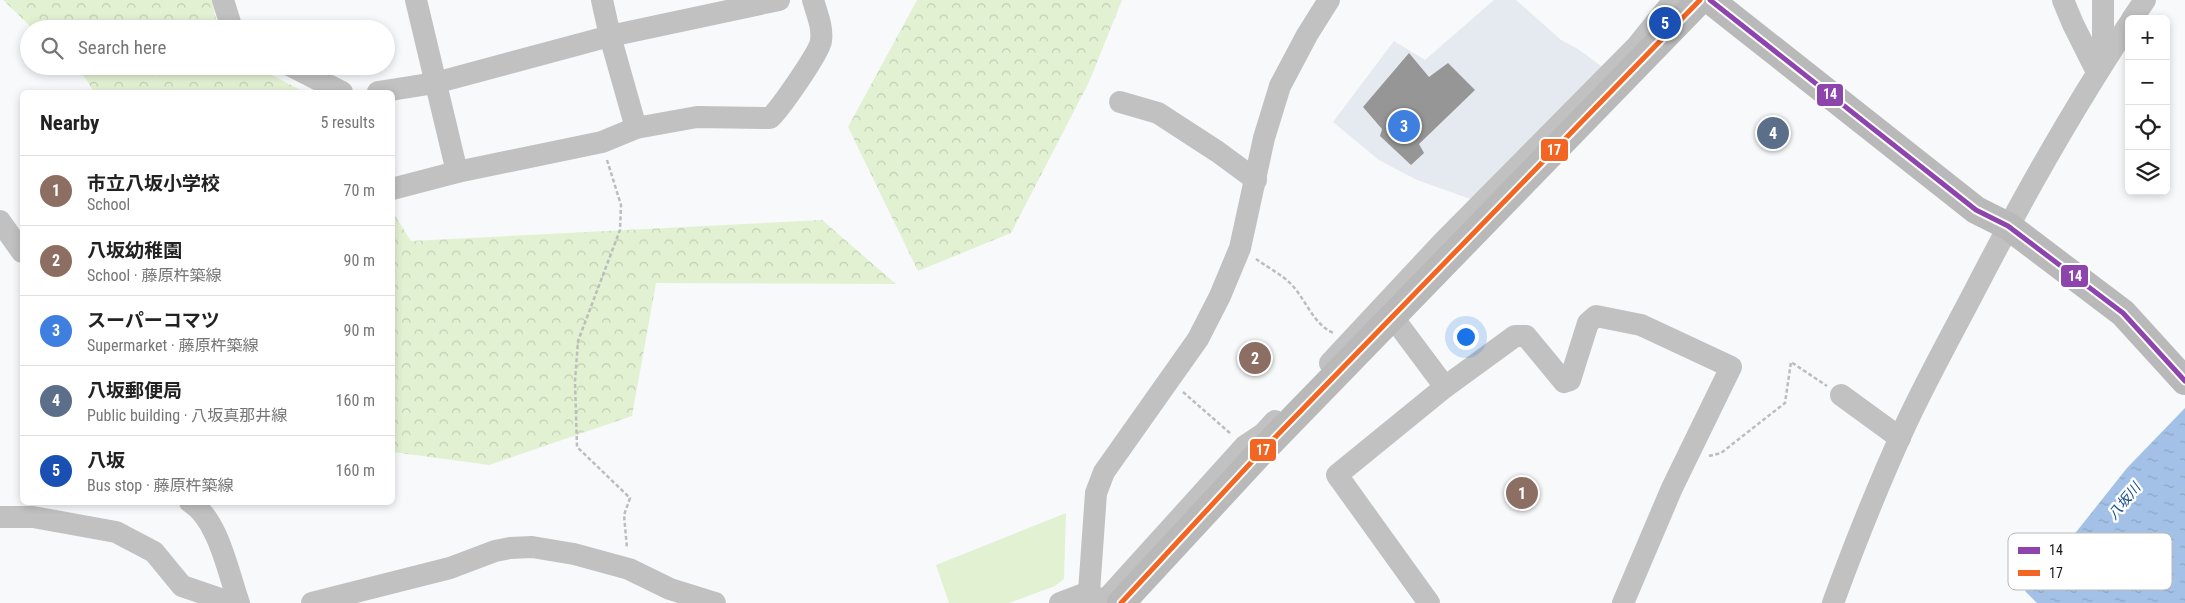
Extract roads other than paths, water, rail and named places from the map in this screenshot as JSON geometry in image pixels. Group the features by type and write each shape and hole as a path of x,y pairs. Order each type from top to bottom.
{"main road":[{"path":"1120,603 1258,455 1700,0"},
{"path":"1710,0 1976,210 2008,226 2123,313 2181,376"}],"street":[{"path":"223,0 229,20"},
{"path":"416,0 457,172"},
{"path":"602,0 610,36 636,128"},
{"path":"391,90 435,83 610,36 779,0"},
{"path":"395,189 457,172 602,142 636,128 697,118 770,118 781,108 821,44 822,29 813,0"},
{"path":"1098,599 1096,493 1104,472 1198,340 1220,296 1240,248 1264,138 1280,86 1307,35 1329,0"},
{"path":"1060,603 1098,599 1245,446 1263,434 1442,243 1637,46 1674,0"},
{"path":"2062,0 2072,24 2100,67"},
{"path":"2100,67 2103,0"},
{"path":"2135,15 2145,0"},
{"path":"1833,603 1852,552 1900,438 2008,226 2100,67 2125,30"},
{"path":"309,75 338,90"},
{"path":"1120,102 1158,113 1218,152 1256,180"},
{"path":"0,221 20,249"},
{"path":"1392,316 1445,387"},
{"path":"1429,603 1337,475 1445,387 1515,336 1526,336 1564,382 1570,380 1588,323 1596,316 1641,325 1731,367 1672,488 1624,603"},
{"path":"1841,395 1900,438"},
{"path":"194,505 215,530 239,603"},
{"path":"0,517 33,517 116,532 154,552 182,586 232,603"},
{"path":"312,603 450,568 495,551 532,547 574,554 628,569 670,589 716,603"}],"water":[{"name":"八坂川","path":"2185,408 2185,603 2037,603 2026,590 2172,590 2172,533 2075,533 2127,468"}],"place":[{"name":"八坂","path":"1665,23"},
{"name":"スーパーコマツ","path":"1404,126"},
{"name":"八坂郵便局","path":"1773,133"},
{"name":"八坂幼稚園","path":"1255,358"},
{"name":"市立八坂小学校","path":"1522,493"}]}
